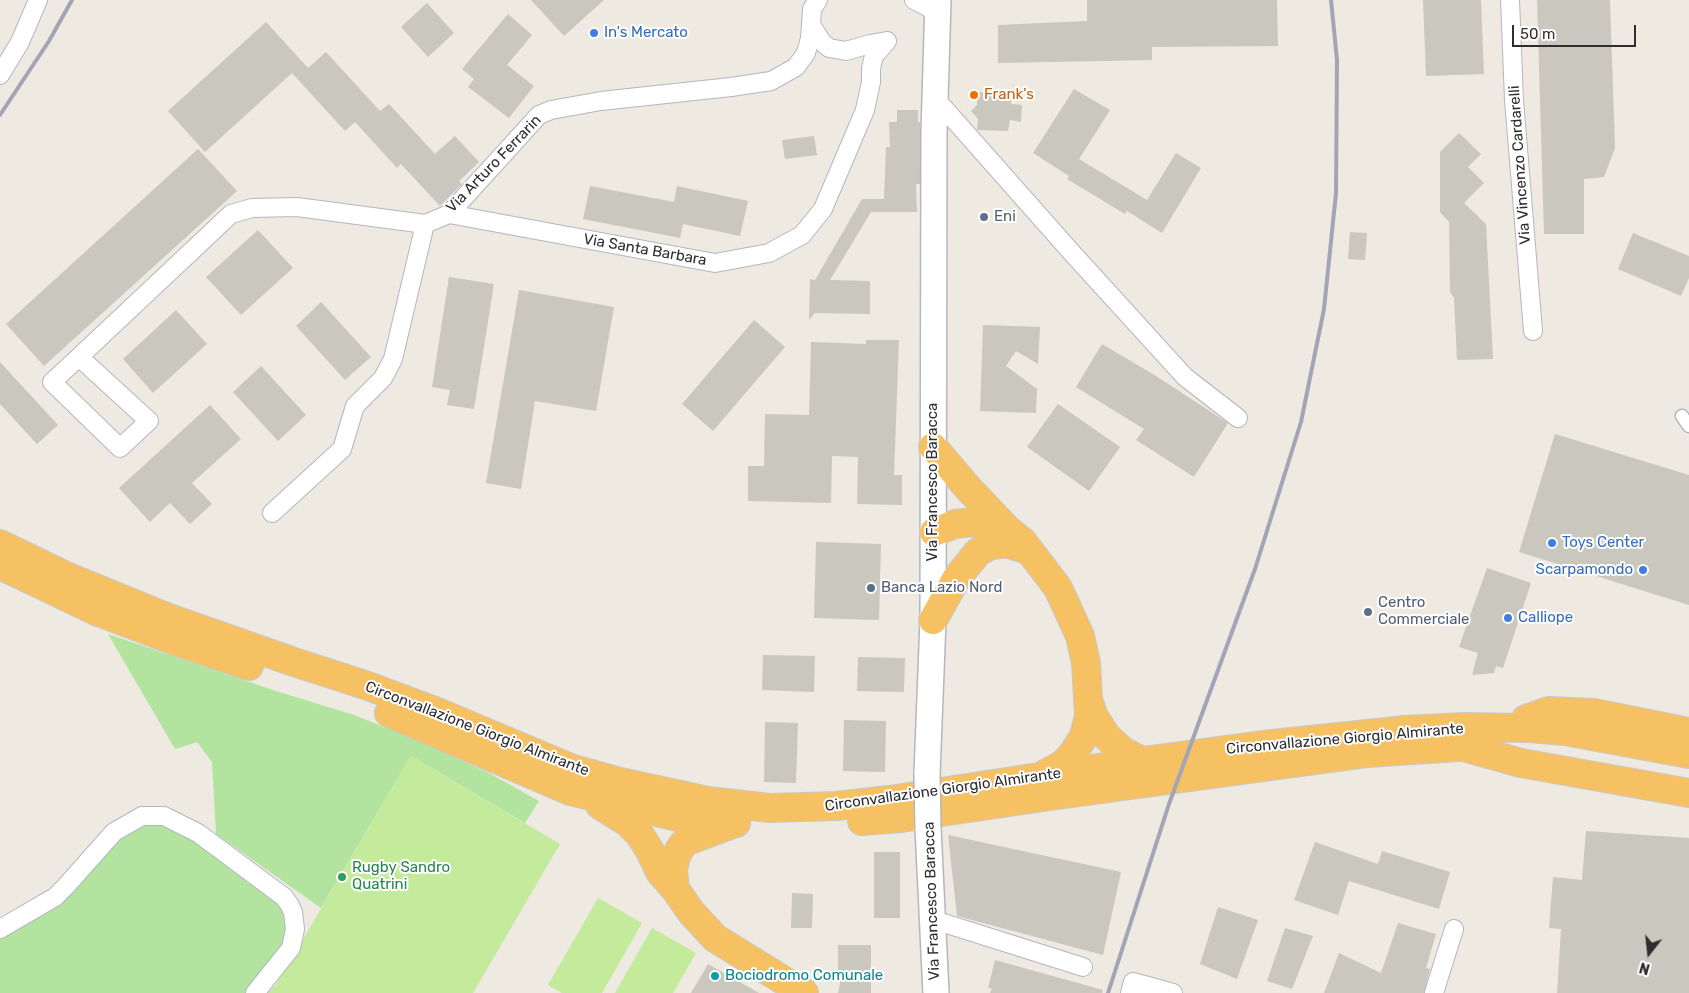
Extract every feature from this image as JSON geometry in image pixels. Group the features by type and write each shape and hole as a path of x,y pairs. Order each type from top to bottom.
{"highway":[{"path":"933,447 968,488 1000,538"},
{"path":"934,532 955,524 987,523 1000,538 1023,542 1058,588 1080,636 1086,663 1090,705 1084,736 1072,755 1053,770 1029,779"},
{"path":"933,620 966,565 978,552 1000,538"},
{"name":"Circonvallazione Giorgio Almirante","path":"0,544 68,577 166,617 435,711 573,769 620,782 708,801 770,808 844,806 1263,745 1387,732 1464,727 1565,731 1689,754"},
{"name":"Circonvallazione Giorgio Almirante","path":"0,565 96,611 175,642 360,701 425,727 495,760 570,791 677,816 757,825 811,826 901,818 1368,753 1460,746 1528,747 1580,752 1689,772"},
{"path":"1090,705 1096,722 1107,737 1124,752 1143,761"},
{"path":"1501,728 1549,711 1594,714 1689,732"},
{"path":"1460,746 1521,762 1689,793"},
{"path":"570,791 598,804 626,822 640,835 660,872 691,912 715,938 804,993"},
{"path":"675,889 673,870 675,860 685,842 736,823"}],"main road":[{"name":"Via Francesco Baracca","path":"936,993 931,919 927,774 933,620 934,97 938,8"}],"street":[{"path":"0,75 20,42 38,0"},
{"path":"914,0 935,11 938,8"},
{"name":"Via Vincenzo Cardarelli","path":"1510,0 1514,100 1533,330"},
{"name":"Via Santa Barbara","path":"449,214 715,263 769,253 802,234 823,209 865,110 874,56 887,41 846,51 829,48 822,42 813,8"},
{"name":"Via Arturo Ferrarin","path":"425,224 449,214 538,115 551,110 600,101 771,81 796,67 806,53 810,38 813,8"},
{"path":"934,97 1073,254 1186,377 1238,418"},
{"path":"79,357 149,421 120,448 52,382 231,214 252,208 297,207 425,224 393,359 382,378 355,406 342,449 272,513"},
{"path":"0,929 54,897 114,832 142,816 164,816 198,833 284,897 289,904 293,912 295,929 290,948 255,993"},
{"path":"931,919 1083,967"},
{"path":"1434,993 1454,929"},
{"path":"1131,988 1173,993"}],"green space":[{"path":"108,634 276,691 354,715 419,741 489,773 539,801 525,823 411,756 321,908 216,834 212,762 197,742 175,749"},
{"path":"411,756 560,844 473,993 267,993 276,985"},
{"path":"164,816 284,897 295,929 255,993 0,993 0,929 40,907 114,832"},
{"path":"598,898 642,923 602,993 562,993 548,985"},
{"path":"652,928 696,953 673,993 615,993"}],"building":[{"path":"531,0 604,0 564,36"},
{"path":"1087,0 1277,0 1278,46 1152,47 1152,60 998,63 998,25 1087,21"},
{"path":"1423,0 1481,0 1484,74 1426,76"},
{"path":"1537,0 1610,0 1615,148 1604,177 1584,179 1584,234 1544,234"},
{"path":"427,3 454,33 428,57 401,27"},
{"path":"508,14 532,35 507,65 534,86 509,118 468,87 474,79 462,69"},
{"path":"266,22 308,68 326,52 380,111 389,104 435,154 455,136 479,162 459,181 462,184 440,206 401,164 397,168 355,122 345,131 292,73 205,152 168,111"},
{"path":"1074,89 1110,110 1079,159 1147,200 1176,153 1201,168 1162,233 1127,211 1125,214 1067,179 1069,176 1033,153"},
{"path":"978,92 1012,94 1011,104 1022,105 1021,122 1010,120 1008,131 977,130 978,119 971,111 977,105"},
{"path":"897,110 918,110 918,122 920,122 920,184 916,184 917,212 871,212 830,280 870,281 870,314 815,313 809,320 810,279 815,280 862,199 884,199 886,147 890,147 889,122 897,122"},
{"path":"1459,133 1481,154 1468,167 1484,183 1464,203 1486,224 1493,359 1457,360 1454,298 1450,292 1449,222 1440,212 1440,152"},
{"path":"814,136 817,155 785,159 782,140"},
{"path":"198,149 237,191 44,366 6,324"},
{"path":"590,186 674,202 677,186 748,201 740,236 683,224 680,238 583,219"},
{"path":"258,230 293,268 241,315 206,277"},
{"path":"1350,232 1367,233 1365,260 1348,259"},
{"path":"1633,233 1689,256 1689,278 1681,296 1618,269"},
{"path":"449,277 494,284 474,409 447,405 450,390 432,387"},
{"path":"519,290 614,307 596,411 535,401 521,489 486,483"},
{"path":"321,302 371,357 345,380 296,326"},
{"path":"176,310 207,344 153,393 123,359"},
{"path":"754,320 785,347 713,431 682,404"},
{"path":"983,325 1040,327 1038,364 1016,351 1006,366 1037,389 1036,413 980,411"},
{"path":"866,340 899,340 894,475 902,475 902,505 857,504 858,457 832,456 831,503 748,501 748,466 764,466 765,414 809,415 811,342 866,344"},
{"path":"1102,344 1156,376 1228,423 1194,477 1136,440 1144,429 1076,387"},
{"path":"0,362 58,425 37,444 0,404"},
{"path":"261,366 306,415 278,441 233,392"},
{"path":"1058,404 1120,447 1089,491 1027,447"},
{"path":"210,405 241,439 192,483 212,504 190,524 170,503 150,522 119,488"},
{"path":"1555,434 1689,475 1689,605 1519,552"},
{"path":"816,542 881,544 879,620 814,618"},
{"path":"1487,568 1531,583 1503,668 1496,666 1494,673 1472,675 1478,653 1459,647"},
{"path":"763,655 815,656 814,692 762,690"},
{"path":"858,657 905,658 904,692 857,691"},
{"path":"844,720 886,721 885,772 843,771"},
{"path":"765,722 798,723 796,783 764,782"},
{"path":"1586,831 1689,838 1689,993 1557,993 1561,929 1549,928 1553,877 1582,880"},
{"path":"948,835 1121,872 1103,955 957,916"},
{"path":"1315,842 1378,864 1382,851 1450,872 1439,909 1349,881 1338,915 1294,900"},
{"path":"874,852 900,852 900,918 874,918"},
{"path":"792,893 813,894 812,928 791,928"},
{"path":"1218,907 1258,920 1237,979 1200,964"},
{"path":"1398,923 1436,934 1426,968 1430,969 1424,993 1324,993 1339,953 1381,973"},
{"path":"1285,928 1313,936 1292,989 1267,981"},
{"path":"838,945 871,945 871,993 838,993 842,973 838,973"},
{"path":"995,960 1103,990 1102,993 990,993 992,989 988,988"},
{"name":"Bociodromo Comunale","path":"708,964 759,993 691,993"}],"railway":[{"path":"0,115 49,41 72,0"},
{"path":"1108,993 1169,804 1255,569 1301,422 1324,309 1336,193 1337,60 1331,0"}],"place":[{"name":"In's Mercato","path":"594,33"},
{"name":"Frank's","path":"974,95"},
{"name":"Eni","path":"984,217"},
{"name":"Toys Center","path":"1552,543"},
{"name":"Scarpamondo","path":"1643,570"},
{"name":"Banca Lazio Nord","path":"871,588"},
{"name":"Centro Commerciale","path":"1368,612"},
{"name":"Calliope","path":"1508,618"},
{"name":"Rugby Sandro Quatrini","path":"342,877"},
{"name":"Bociodromo Comunale","path":"715,976"}]}
